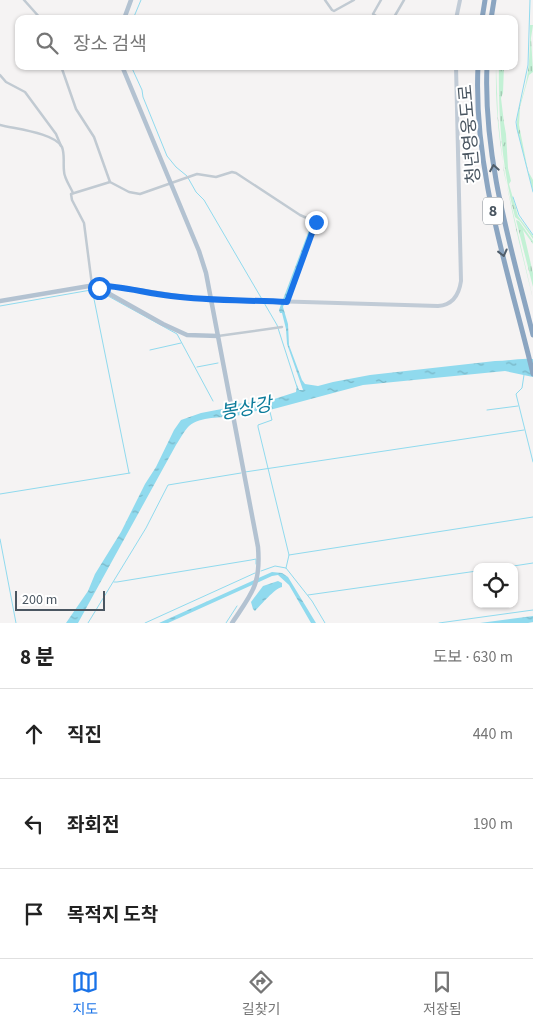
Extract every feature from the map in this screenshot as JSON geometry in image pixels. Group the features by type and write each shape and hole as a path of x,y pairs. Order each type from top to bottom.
{"highway":[{"path":"482,15 484,0"},
{"path":"492,15 494,0"},
{"name":"청년영웅도로","path":"478,70 479,123 486,175 533,374"},
{"name":"청년영웅도로","path":"487,70 488,122 494,173 533,335"}],"main road":[{"path":"125,15 131,0"},
{"path":"457,15 460,0"},
{"path":"124,70 204,266 258,547 259,566 255,587 232,623"},
{"path":"0,301 94,285 118,286 171,296 216,300 447,305 455,299 461,281 455,70"},
{"path":"94,285 163,324 187,334 217,333"}],"street":[{"path":"24,0 38,15"},
{"path":"326,0 334,11 354,0"},
{"path":"375,15 373,14 381,0"},
{"path":"395,15 404,0"},
{"path":"63,70 76,109 94,137 110,182"},
{"path":"0,75 6,82 26,92 56,134 63,153 65,175 73,193 71,197 86,229 94,285"},
{"path":"0,125 53,138 60,146"},
{"path":"73,193 110,182 135,194 147,192 197,174 216,178 228,173 236,173 300,215 316,222 286,302"},
{"path":"217,333 282,327"}],"green space":[{"path":"530,25 533,25 531,38 533,72 529,75 520,107 519,125 528,171 533,180 533,191 517,129 519,109 528,71"},
{"path":"496,70 498,118 503,159 498,126"},
{"path":"499,70 504,70 501,98 511,181 509,184 518,216 533,236 533,239 515,217 504,161 499,104"},
{"path":"503,159 507,184 507,187 504,173"},
{"path":"507,187 533,299 519,241"},
{"path":"516,220 519,221 533,241 533,244 523,230 533,273 533,287"}],"water":[{"name":"봉상강","path":"312,222 315,222 283,307 288,324 289,345 305,384 318,386 370,375 523,359 533,359 533,377 505,371 363,385 266,411 199,420 187,428 176,445 78,623 66,623 88,591 95,574 121,532 145,484 181,420 201,413 227,408 234,404 268,401 296,392 297,385 299,390 303,390 287,344 286,329 282,313 279,310"},
{"path":"272,572 282,573 288,577 316,623 311,623 289,585 278,575 168,623 159,623"},
{"path":"278,581 282,583 282,587 255,611 251,602 263,586"},
{"path":"533,616 533,622 528,623 480,623"}],"waterway":[{"path":"135,15 141,0"},
{"path":"530,0 528,65 516,122 533,192"},
{"path":"133,70 167,156 187,176 196,192 204,200 277,325 297,387"},
{"path":"513,197 519,215 533,235"},
{"name":"봉상강","path":"0,306 91,290 99,291 177,334 213,401"},
{"path":"93,294 129,473"},
{"path":"150,350 181,343"},
{"path":"197,367 218,363"},
{"path":"524,375 522,388 516,394 533,462"},
{"path":"487,410 518,406"},
{"name":"봉상강","path":"269,408 272,420 258,425 258,427 289,555 286,568"},
{"path":"245,472 524,430"},
{"path":"0,494 130,473"},
{"path":"88,623 146,528 168,485 241,473"},
{"path":"289,555 533,517"},
{"path":"0,539 16,623"},
{"path":"114,582 256,559 256,564"},
{"path":"518,565 533,563"},
{"path":"261,571 275,566 286,568 312,601 325,623"},
{"path":"308,595 473,572"},
{"path":"145,623 255,573"},
{"path":"226,623 237,606"},
{"path":"439,623 533,610"}],"route":[{"path":"99,288 95,285 118,286 171,296 287,302 316,222"}]}
